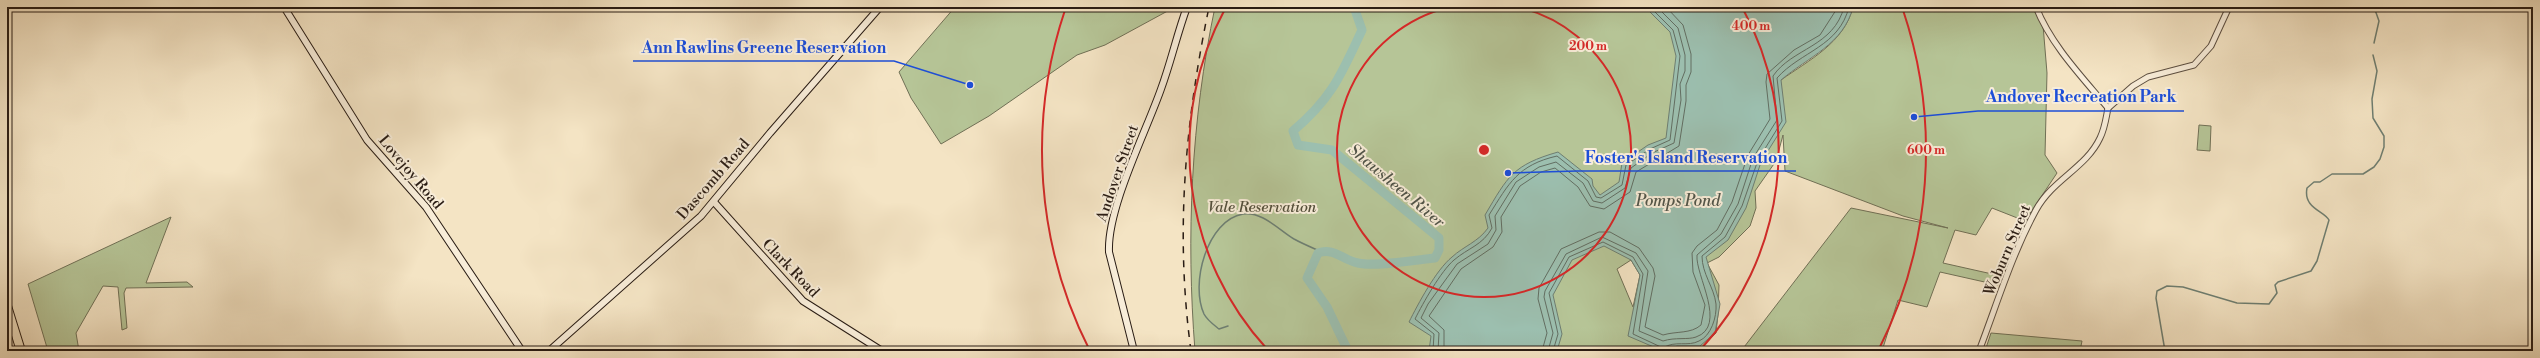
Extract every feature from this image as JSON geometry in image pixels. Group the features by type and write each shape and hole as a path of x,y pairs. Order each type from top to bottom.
{"highway":[{"path":"7,306 21,351"}],"main road":[{"name":"Lovejoy Road","path":"284,7 367,140 432,216 522,351"},
{"name":"Dascomb Road","path":"549,351 701,216 770,132 880,7"},
{"name":"Andover Street","path":"1134,351 1109,252 1109,240 1123,190 1162,87 1187,7"},
{"name":"Clark Road","path":"714,202 803,301 882,351"}],"street":[{"path":"2036,7 2041,20 2058,46 2108,108 2133,86 2148,77 2194,65 2211,46 2229,7"},
{"name":"Woburn Street","path":"1980,351 2020,243 2036,209 2057,182 2080,165 2092,152 2100,138 2108,108"}],"green space":[{"path":"955,7 1175,7 1105,45 1077,55 989,116 941,144 911,98 899,72"},
{"name":"Vale Reservation","path":"1215,7 1704,7 1781,80 1814,58 1834,41 1842,31 1853,7 2034,7 2043,25 2047,73 2045,155 2057,173 2025,221 1992,208 1976,235 1955,230 1943,263 2001,276 1998,285 1940,272 1927,307 1898,300 1882,351 1741,351 1851,208 1948,228 1903,216 1785,171 1783,135 1776,161 1755,191 1756,208 1750,226 1719,257 1707,263 1719,285 1718,314 1716,333 1698,351 1195,351 1192,308 1191,222 1200,93","holes":["1631,260 1640,275 1633,307 1617,269"]},
{"path":"2199,125 2211,126 2210,151 2197,150"},
{"path":"171,217 146,283 187,282 193,287 126,288 124,293 127,328 122,330 118,287 103,286 76,333 79,351 48,351 28,284"},
{"path":"1991,333 2082,341 2080,351 1985,351"}],"water":[{"name":"Pomps Pond","path":"1645,7 1853,7 1842,31 1824,49 1781,80 1786,122 1761,162 1746,208 1728,240 1706,257 1720,304 1715,333 1700,346 1677,346 1663,351 1628,336 1640,275 1631,260 1604,246 1572,260 1553,295 1562,334 1557,351 1429,351 1431,336 1409,322 1417,306 1440,270 1457,253 1480,237 1488,228 1485,215 1506,181 1513,174 1521,167 1531,162 1558,152 1592,179 1593,186 1600,195 1619,182 1622,163 1648,145 1666,138 1676,56 1670,32"}],"waterway":[{"name":"Shawsheen River","path":"1348,351 1327,307 1307,278 1318,253 1329,252 1358,263 1374,264 1435,258 1439,250 1439,238 1332,150 1298,145 1293,131 1317,108 1334,85 1348,60 1362,30 1354,7"},
{"path":"2374,7 2379,21 2374,43"},
{"path":"2165,351 2156,298 2157,291 2167,286 2183,287 2237,303 2269,304 2277,293 2275,285 2278,282 2311,271 2317,261 2329,220 2311,205 2308,200 2307,188 2314,182 2320,182 2332,174 2363,174 2374,167 2380,159 2384,147 2384,136 2373,118 2372,99 2377,71 2373,55"},
{"path":"1228,326 1219,329 1205,316 1200,301 1199,287 1205,255 1211,240 1220,228 1230,219 1243,214 1257,215 1264,218 1294,239 1322,252"}],"railway":[{"path":"1191,351 1186,307 1184,264 1183,221 1185,178 1194,93 1209,7"}],"place":[{"name":"Ann Rawlins Greene Reservation","path":"970,85"},
{"name":"Andover Recreation Park","path":"1914,117"},
{"name":"Foster's Island Reservation","path":"1508,173"}]}
